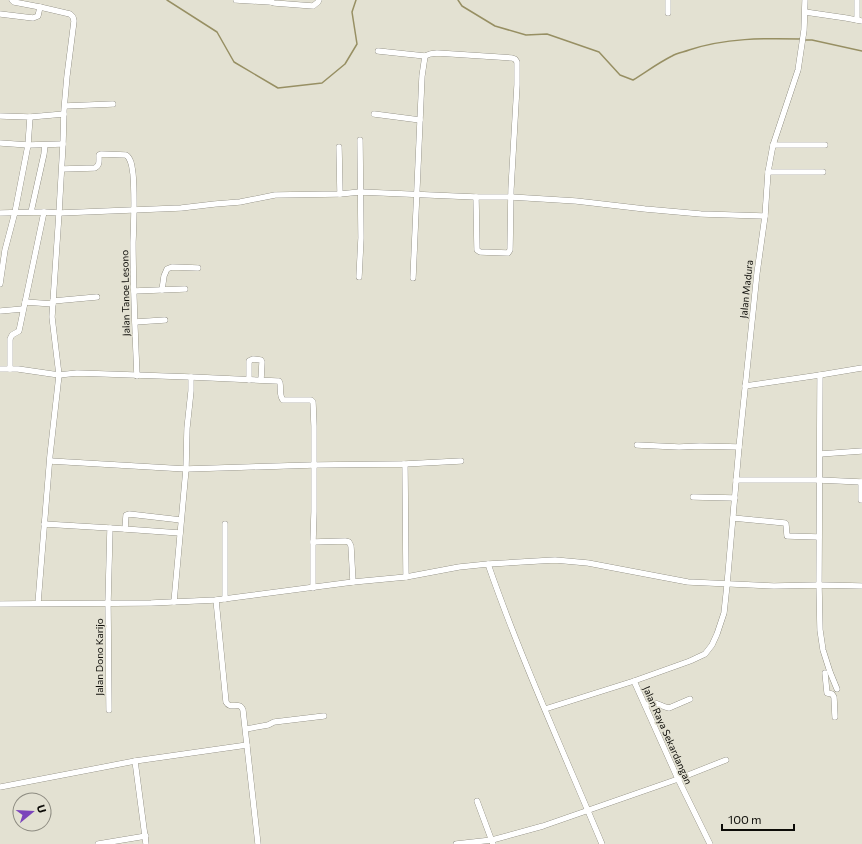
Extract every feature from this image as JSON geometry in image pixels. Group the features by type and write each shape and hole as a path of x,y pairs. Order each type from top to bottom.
{"street":[{"path":"12,0 14,2 70,14 74,21 64,114 64,144 52,317 59,375 44,524 38,603"},
{"path":"236,0 271,1 274,3 313,6 319,0"},
{"path":"668,0 668,13"},
{"name":"Jalan Madura","path":"727,585 745,386 768,172 773,145 798,70 804,30 805,0"},
{"path":"805,12 860,21 857,0"},
{"path":"0,14 36,18 40,7"},
{"path":"378,51 425,56 437,53 515,59 517,62 510,250 507,254 480,252 477,250 476,197"},
{"path":"413,278 422,76 425,56"},
{"path":"65,106 114,104"},
{"path":"0,116 30,117 64,114"},
{"path":"374,114 420,120"},
{"path":"0,284 5,250 15,212 28,145 30,117"},
{"path":"359,277 360,140"},
{"path":"0,143 28,145 64,144"},
{"path":"31,212 45,145"},
{"path":"773,145 825,145"},
{"path":"339,147 340,194"},
{"name":"Jalan Tanoe Lesono","path":"62,169 95,168 100,164 100,154 128,156 131,162 133,174 134,210 133,241 136,376"},
{"path":"768,172 823,172"},
{"path":"0,213 59,213 181,208 240,202 275,195 340,194 360,192 476,197 511,196 701,214 764,216"},
{"path":"10,369 10,339 12,335 19,332 44,212"},
{"path":"162,290 164,276 167,269 198,268"},
{"path":"134,291 185,289"},
{"path":"25,302 53,302 97,297"},
{"path":"0,311 23,309"},
{"path":"135,322 165,320"},
{"path":"249,380 249,361 252,359 261,360 262,362 261,380"},
{"path":"745,386 862,368"},
{"path":"0,369 59,375 77,373 279,381 281,398 283,400 311,400 314,405 314,512 312,542 313,588"},
{"path":"820,375 820,630 823,650 836,689"},
{"path":"174,602 186,469 187,428 191,377"},
{"path":"637,445 739,447"},
{"path":"820,454 862,451"},
{"path":"50,461 186,469 404,464 461,461"},
{"path":"404,464 406,577"},
{"path":"736,480 819,480 862,482 861,500"},
{"path":"693,497 735,498"},
{"path":"125,529 126,515 129,514 181,520"},
{"path":"733,518 785,522 787,536 819,537"},
{"path":"44,524 180,533"},
{"path":"225,524 225,599"},
{"name":"Jalan Dono Karijo","path":"109,710 108,603 110,528"},
{"path":"312,542 345,541 350,543 353,582"},
{"path":"0,604 174,602 216,600 353,582 406,577 459,567 555,560 588,563 688,582 727,585 862,586"},
{"path":"488,564 502,603 545,709 602,844"},
{"name":"Jalan Raya Sekardangan","path":"710,844 678,779 634,681 690,661 705,654 712,645 724,613 727,585"},
{"path":"216,600 226,702 229,705 238,705 242,708 246,729 258,844"},
{"path":"826,673 827,693 834,696 835,717"},
{"path":"545,709 634,681"},
{"path":"645,705 656,703 669,708 690,699"},
{"path":"246,729 268,725 274,722 324,716"},
{"path":"0,787 135,761 247,745"},
{"path":"456,844 492,842 588,811 726,760"},
{"path":"135,761 146,844"},
{"path":"477,801 492,842"},
{"path":"98,844 146,836"}],"waterway":[{"path":"167,0 217,32 234,62 278,88 322,83 345,64 357,44 352,12 356,0"},
{"path":"458,0 462,6 495,26 526,35 547,34 599,52 620,75 633,80 678,53 703,46 731,41 801,39"},
{"path":"805,40 812,40 862,51"}]}
